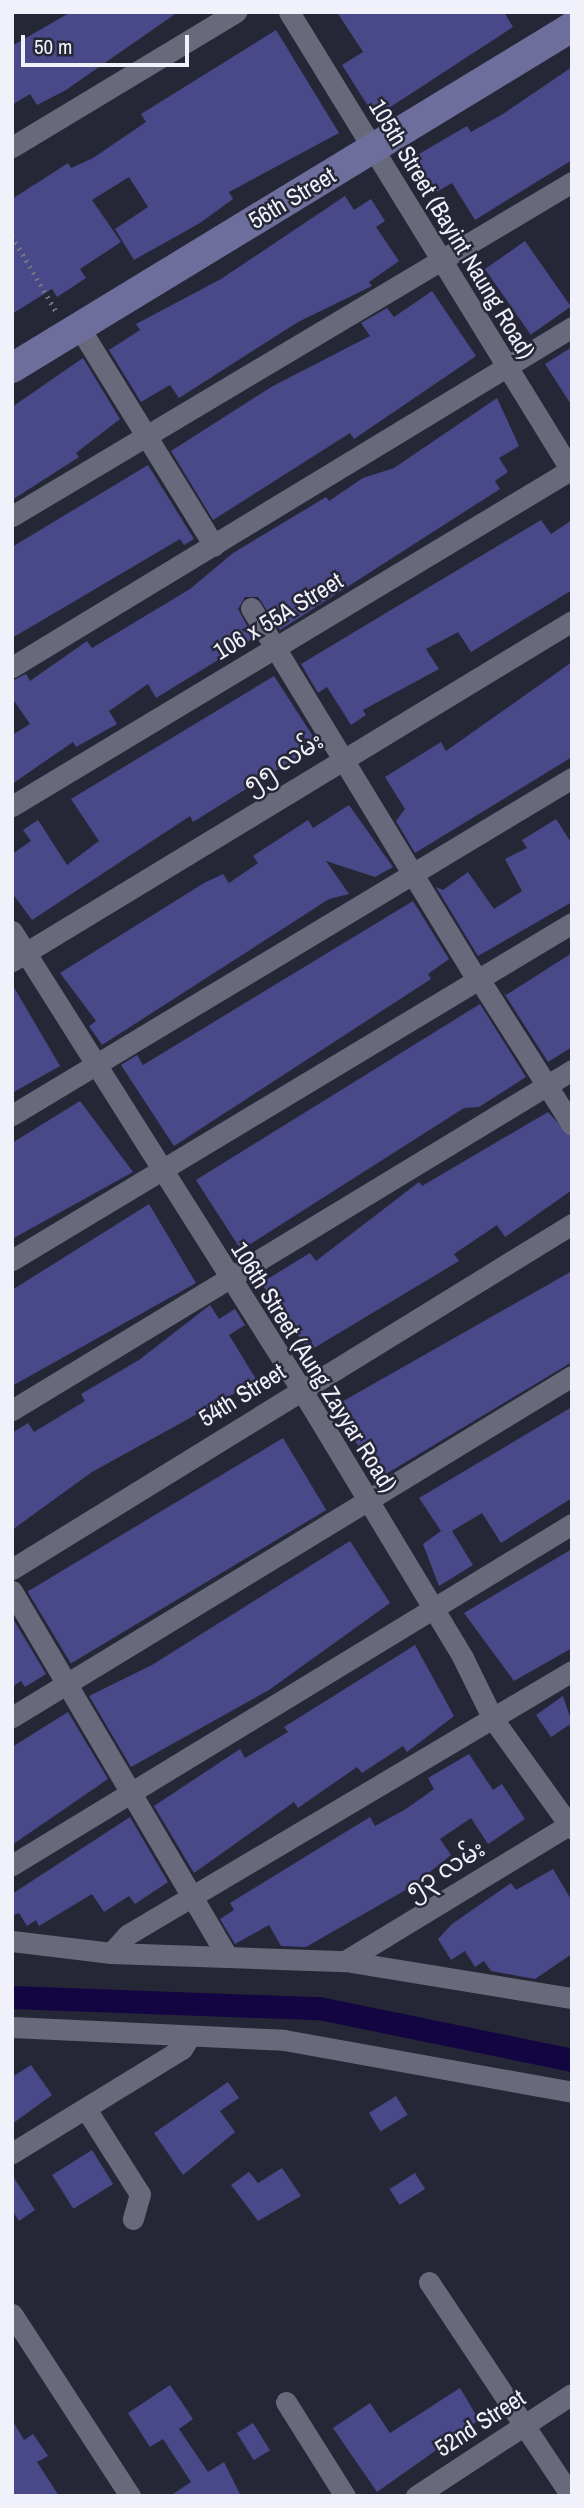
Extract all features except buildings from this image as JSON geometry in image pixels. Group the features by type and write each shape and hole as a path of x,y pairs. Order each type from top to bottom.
{"street":[{"path":"12,147 236,12"},
{"name":"105th Street (Bayint Naung Road)","path":"289,12 571,471"},
{"name":"56th Street","path":"12,368 572,27"},
{"path":"12,516 442,262 572,182"},
{"path":"12,667 572,327"},
{"path":"74,331 147,436 214,545"},
{"name":"106 x 55A Street","path":"12,806 571,471"},
{"path":"251,608 343,756 410,873 572,1125"},
{"name":"၅၅ လမ်း","path":"19,957 343,756 572,621"},
{"path":"12,1115 96,1061 572,778"},
{"path":"12,1261 572,923"},
{"name":"106th Street (Aung Zayyar Road)","path":"12,931 19,957 96,1061 160,1170 301,1389 432,1608 492,1719 571,1826"},
{"path":"12,1410 227,1274 572,1070"},
{"name":"54th Street","path":"12,1569 572,1224"},
{"path":"12,1717 365,1499 572,1376"},
{"path":"12,1865 572,1524"},
{"path":"12,1591 134,1793 191,1899 228,1956"},
{"path":"111,1953 127,1934 191,1899 572,1671"},
{"name":"၅၃ လမ်း","path":"345,1961 571,1826"},
{"path":"12,1941 111,1953 345,1961 572,1998"},
{"path":"12,2026 284,2040 572,2092"},
{"path":"12,2153 182,2049 190,2036"},
{"path":"86,2109 140,2194 133,2219"},
{"path":"429,2282 526,2424 571,2496"},
{"path":"12,2314 130,2496"},
{"name":"52nd Street","path":"416,2496 572,2394"},
{"path":"286,2402 345,2496"}],"path":[{"path":"12,236 74,331"}],"waterway":[{"path":"12,1997 319,2008 572,2060"}]}
